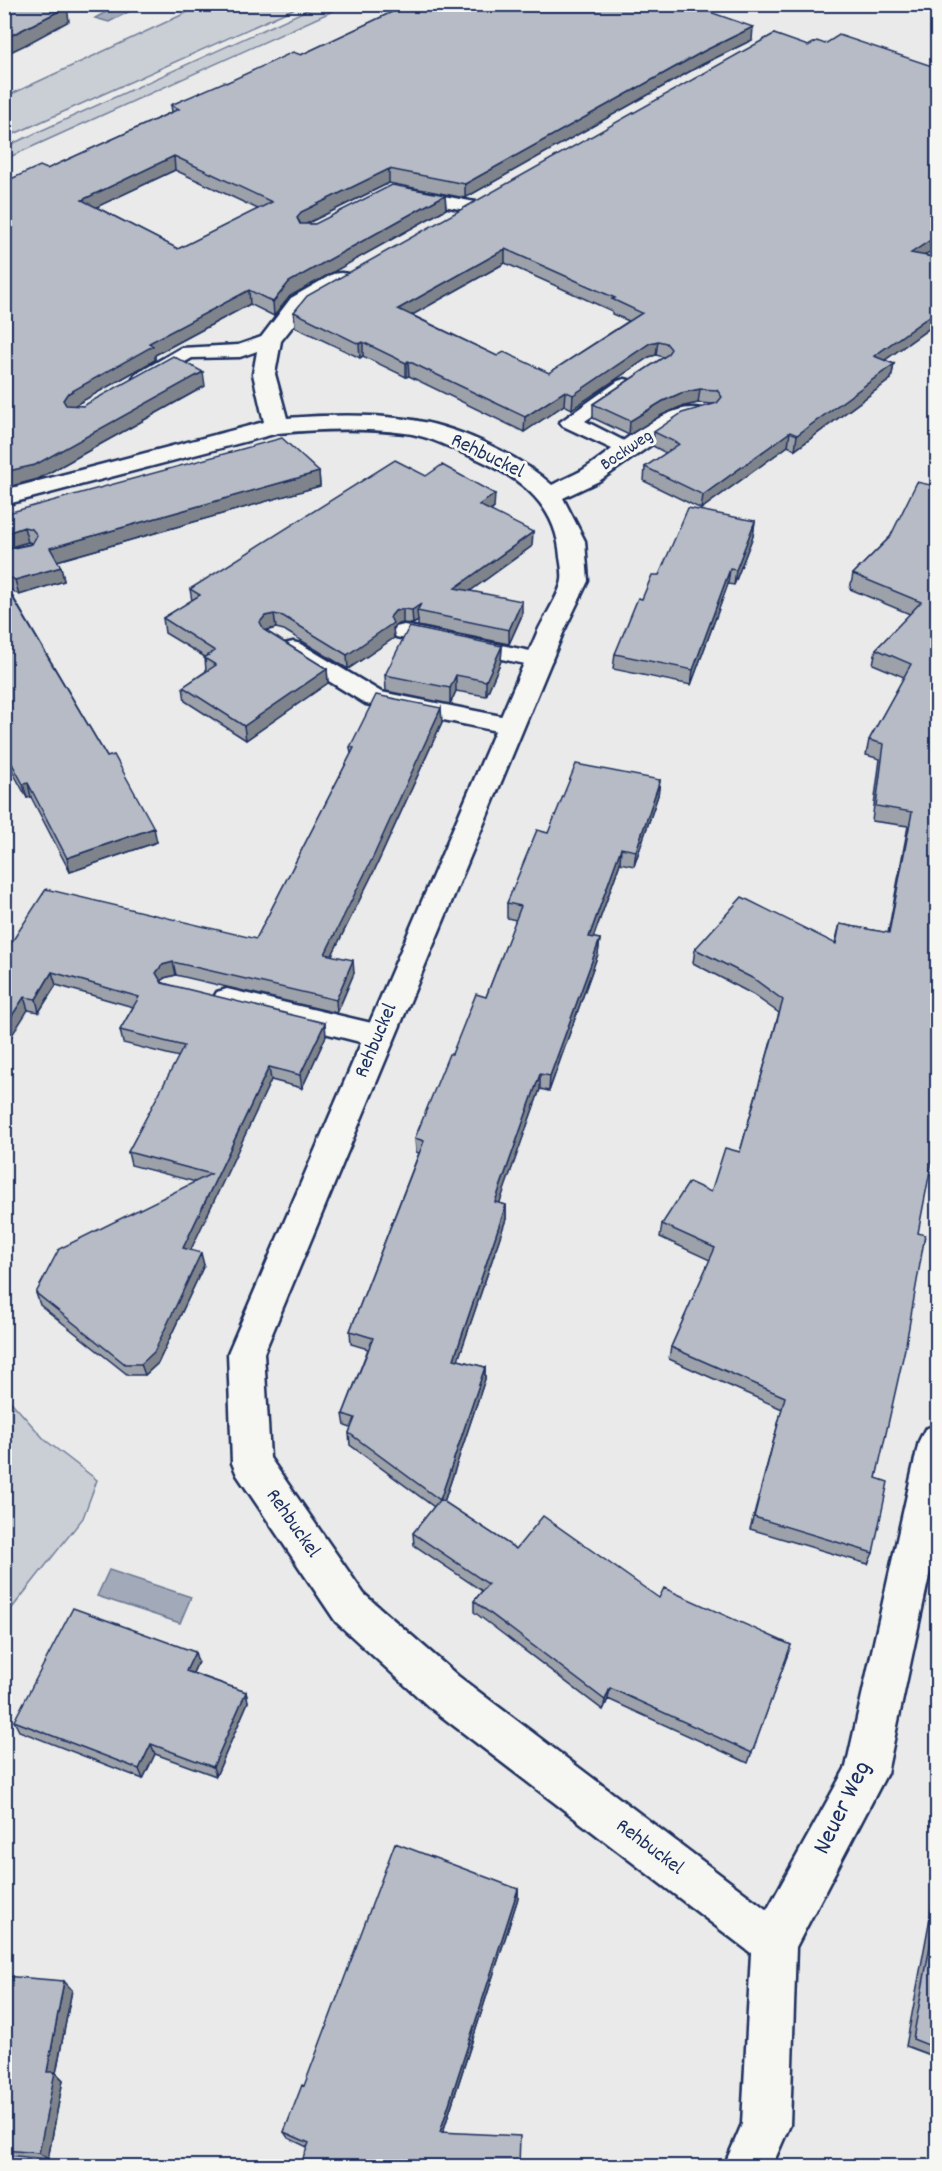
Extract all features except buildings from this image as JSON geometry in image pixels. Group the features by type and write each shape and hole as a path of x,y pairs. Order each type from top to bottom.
{"street":[{"path":"440,224 489,196"},
{"path":"277,426 264,374 270,340 299,303 359,269"},
{"name":"Bockweg","path":"549,495 590,476 672,420 706,411"},
{"name":"Rehbuckel","path":"4,498 277,426 324,422 407,426 441,435 495,456 530,478 549,495 562,517 572,540 575,581 511,726 246,1353 251,1463 350,1608 443,1691 774,1943"},
{"name":"Neuer Weg","path":"748,2166 766,2125 774,1943 866,1773 938,1442"}],"lane":[{"path":"390,190 470,206"},
{"path":"128,386 188,352 240,351 270,340"},
{"path":"629,451 570,422 638,376"},
{"path":"404,632 540,660"},
{"path":"274,637 374,698 511,726"},
{"path":"198,992 380,1036"}],"shaded area":[{"path":"203,5 302,5 5,138 5,97"},
{"path":"318,5 346,5 5,159 5,147"},
{"path":"5,1395 45,1440 97,1480 83,1518 5,1617"}],"water":[{"path":"120,4 136,8 109,22 95,18"},
{"path":"109,1570 191,1597 180,1623 97,1596"}]}
